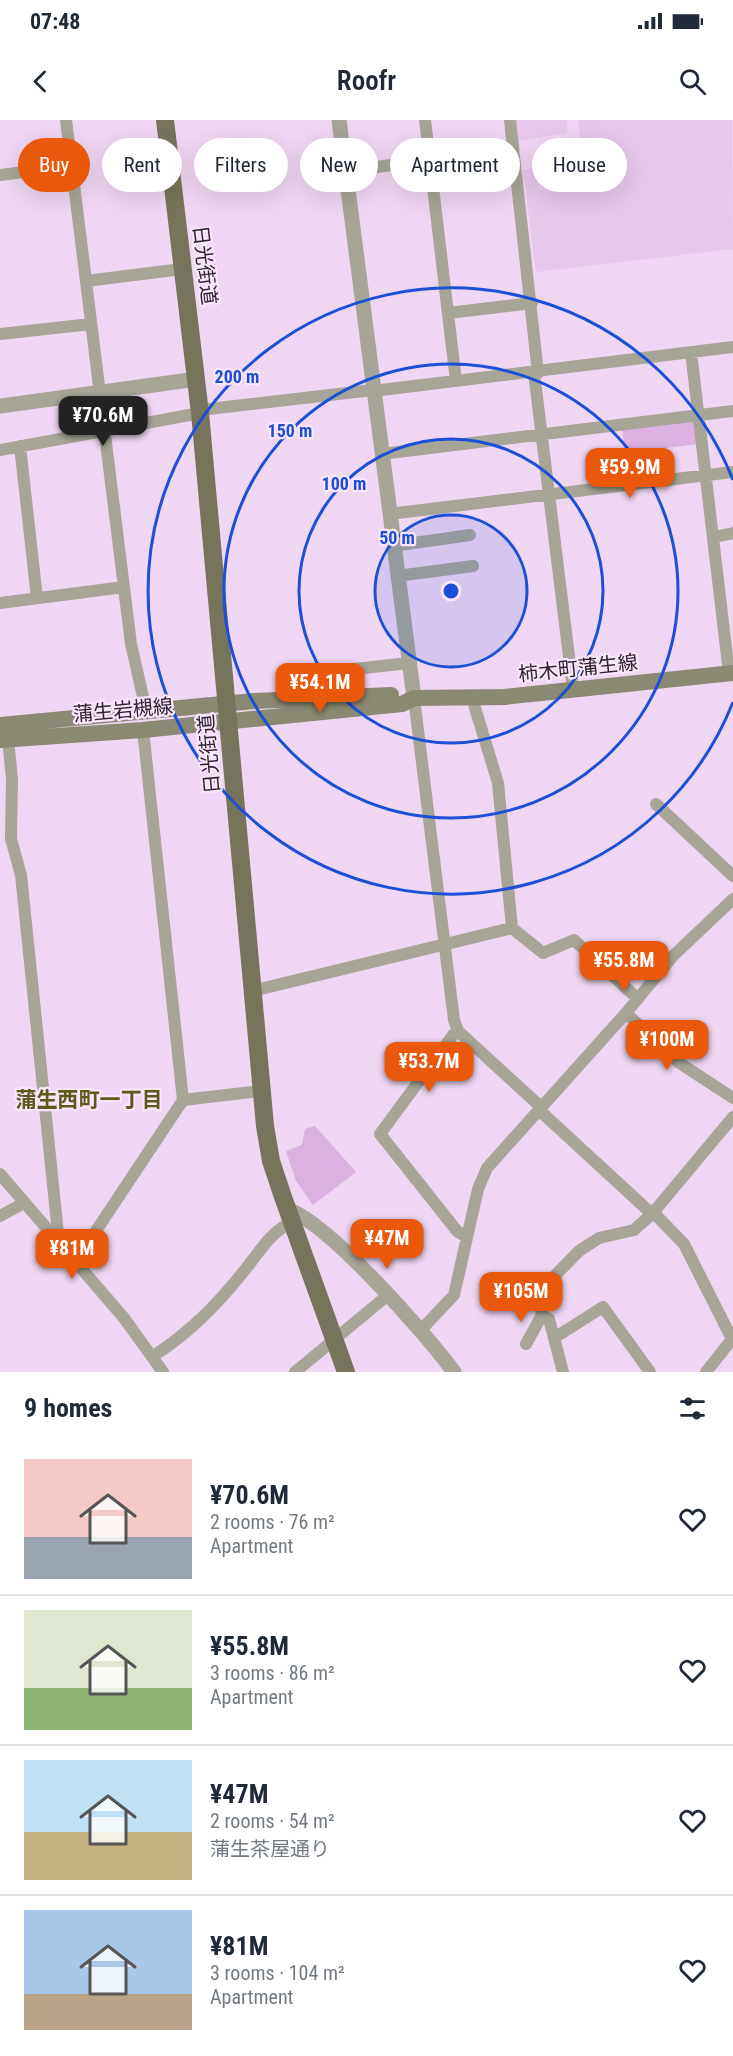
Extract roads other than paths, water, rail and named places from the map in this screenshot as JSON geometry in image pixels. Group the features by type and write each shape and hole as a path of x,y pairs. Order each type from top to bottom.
{"main road":[{"name":"日光街道","path":"165,120 197,379 267,1145 346,1372"},
{"name":"柿木町蒲生線","path":"228,713 321,696 400,695 421,698 472,698 731,673"},
{"name":"蒲生岩槻線","path":"3,734 146,710 228,713"},
{"name":"蒲生岩槻線","path":"3,734 142,730 228,713"}],"street":[{"path":"66,120 68,138"},
{"path":"339,120 341,138"},
{"path":"425,120 427,138"},
{"path":"510,120 532,303 541,435 573,689"},
{"path":"0,175 18,173"},
{"path":"75,192 131,644 146,710"},
{"path":"349,192 409,663 421,698 454,1020 458,1031 684,1244 732,1339 706,1372"},
{"path":"434,192 456,381"},
{"path":"86,281 182,269"},
{"path":"448,313 532,303"},
{"path":"0,334 91,324"},
{"path":"0,450 200,412 536,373 733,347"},
{"path":"691,352 731,673"},
{"path":"0,406 197,379"},
{"path":"381,454 733,411"},
{"path":"20,446 37,598"},
{"path":"389,514 733,472"},
{"path":"714,537 733,533"},
{"path":"393,546 470,535"},
{"path":"397,576 473,566"},
{"path":"0,603 124,587"},
{"path":"327,672 409,663"},
{"path":"472,698 498,783 512,928 543,952 574,940 638,999"},
{"path":"76,1261 183,1100 142,730"},
{"path":"3,734 12,779 11,839 21,875 59,1243"},
{"path":"656,804 733,876"},
{"path":"421,1330 454,1295 478,1189 487,1168 626,1013 673,956 733,899"},
{"path":"252,991 512,928"},
{"path":"626,1013 678,1062 733,1096"},
{"path":"458,1031 380,1134 458,1231 467,1237"},
{"path":"183,1100 261,1091"},
{"path":"526,1344 542,1315 538,1293 579,1251 599,1238 634,1230 653,1214 733,1117"},
{"path":"0,1174 124,1318 163,1372"},
{"path":"0,1216 24,1203"},
{"path":"152,1357 193,1329 290,1216 300,1215 388,1295 421,1330 454,1372"},
{"path":"295,1372 388,1295"},
{"path":"554,1338 603,1307 650,1372"},
{"path":"542,1315 549,1319 563,1372"}],"district":[{"name":"蒲生西町一丁目","path":"89,1100"}]}
